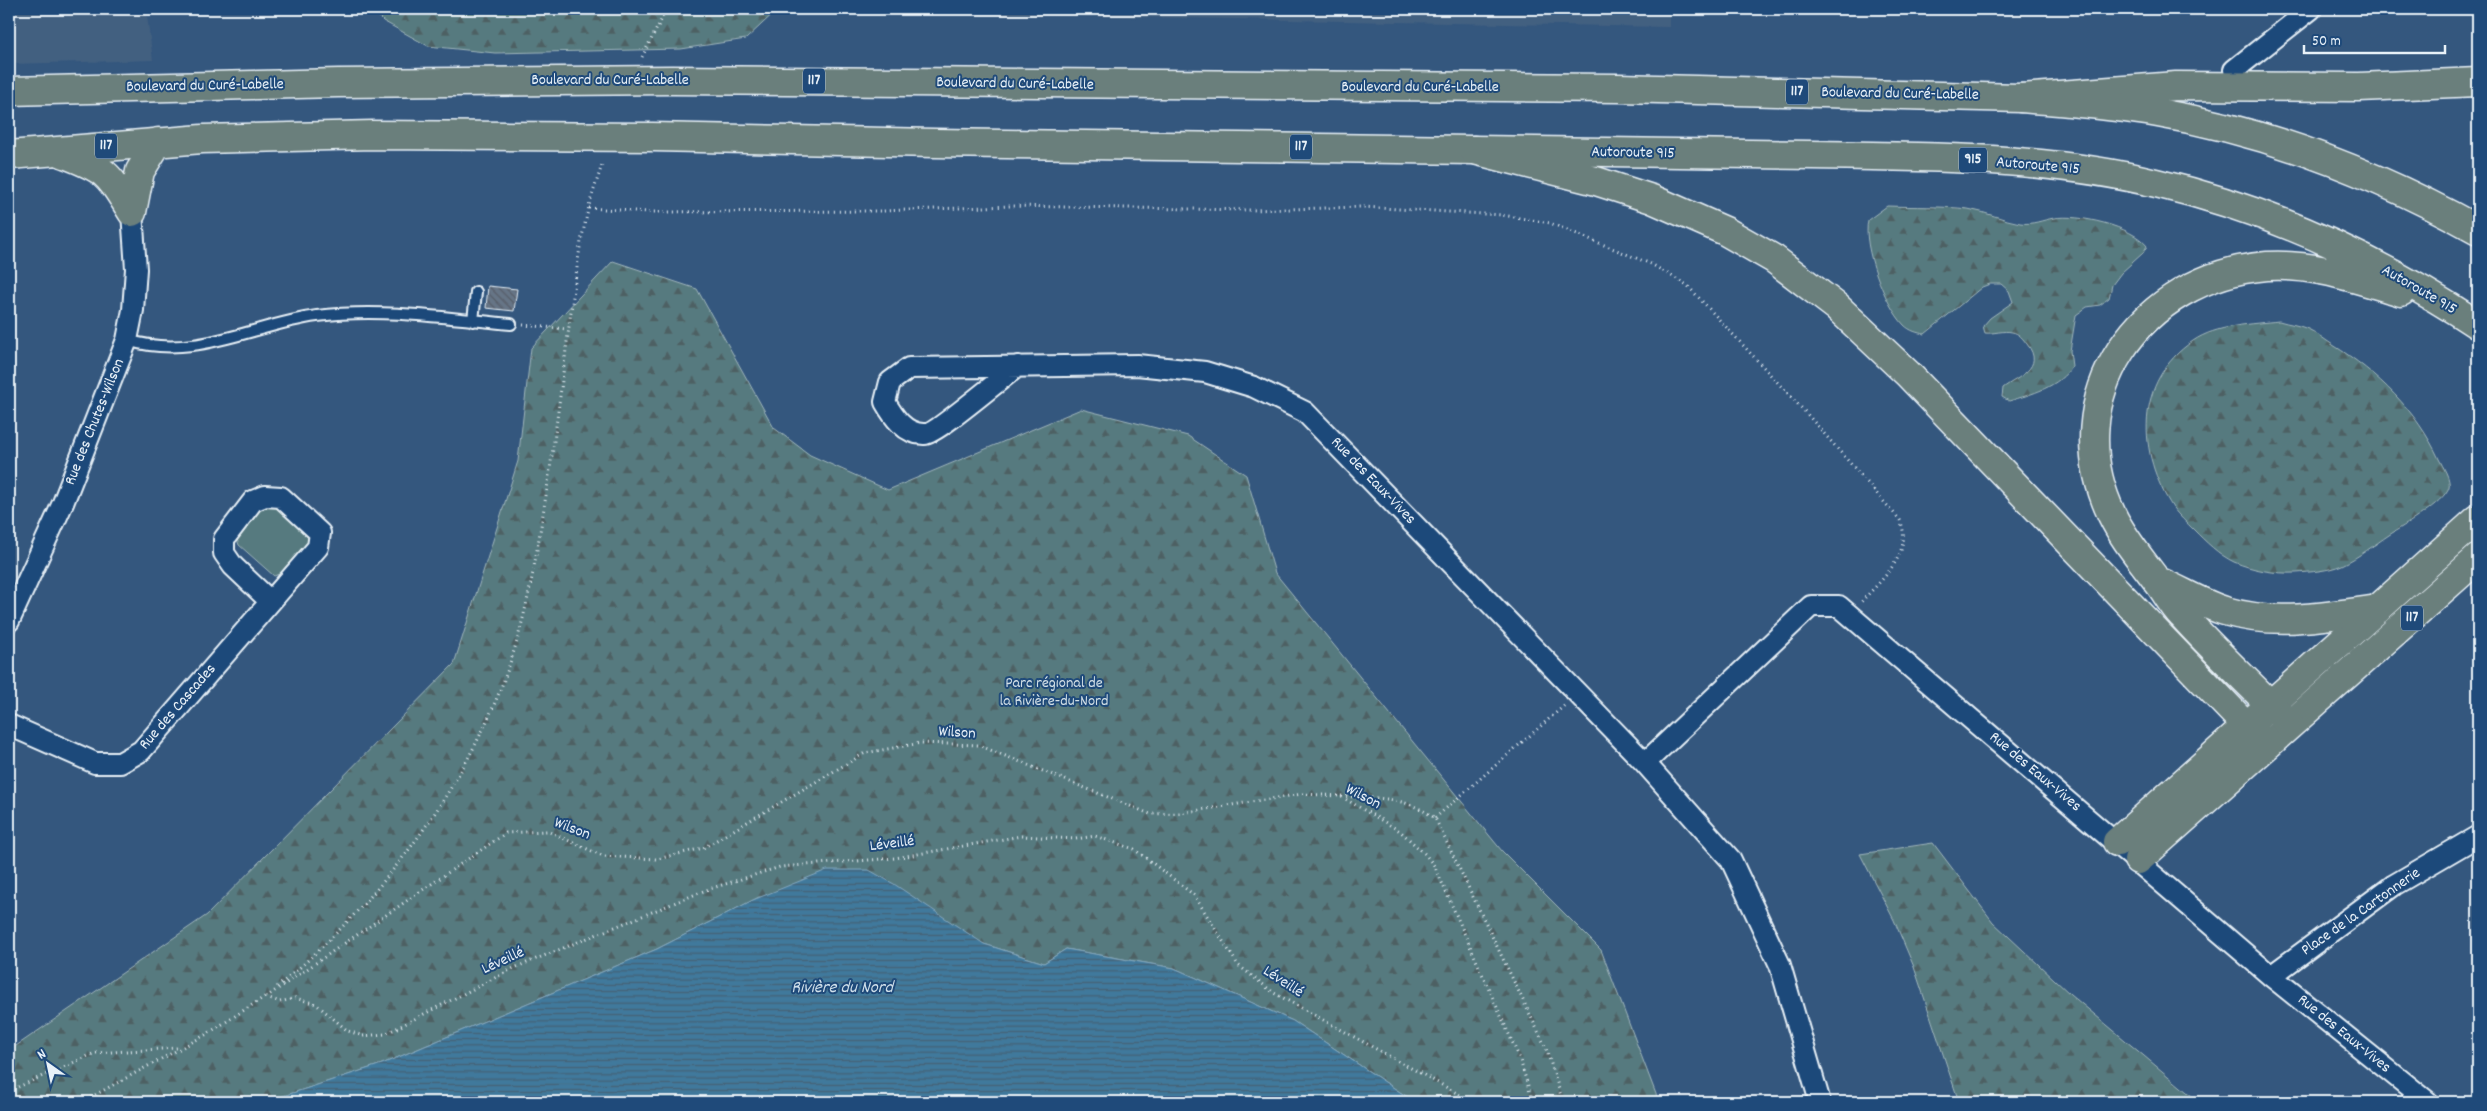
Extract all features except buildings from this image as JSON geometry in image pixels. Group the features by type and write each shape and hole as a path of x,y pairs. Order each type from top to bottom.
{"main road":[{"path":"2022,98 2176,86 2224,78 2386,86 2478,82"},
{"name":"Boulevard du Curé-Labelle","path":"9,91 358,83 672,80 1619,88 2022,98"},
{"path":"2022,98 2131,109 2185,118 2248,134 2310,154 2371,178 2478,230"},
{"name":"117","path":"9,155 158,142 320,135 526,135 1474,150"},
{"path":"132,212 140,172 158,142"},
{"path":"55,150 97,166 106,173 132,212"},
{"path":"1474,150 1596,181 1672,207 1749,244 1794,273 1837,307 1877,344 2265,745"},
{"name":"Autoroute 915","path":"1474,150 1910,158 2002,162 2103,172 2200,194 2274,219 2363,259 2478,325"},
{"path":"2289,724 2180,614 2158,581 2134,553 2111,515 2101,490 2094,455 2094,421 2106,378 2122,348 2147,318 2168,301 2197,284 2232,272 2267,266 2296,266 2322,269 2444,304"},
{"path":"2117,842 2478,519"},
{"name":"117","path":"2138,860 2289,724 2346,678 2478,558"},
{"path":"2158,581 2223,610 2262,619 2306,619 2378,609"}],"street":[{"path":"2224,78 2311,9"},
{"name":"Rue des Chutes-Wilson","path":"9,621 67,494 127,340 133,310 136,269 132,212"},
{"name":"Rue des Eaux-Vives","path":"1018,366 944,425 926,435 914,432 895,420 885,402 890,382 909,368 1018,366 1138,365 1205,372 1254,387 1305,412 1645,763 1731,860 1780,965 1820,1102"},
{"name":"Rue des Cascades","path":"9,725 94,763 120,762 141,752 318,547 320,533 281,497 265,496 253,501 224,539 224,553 233,566 270,601"},
{"name":"Rue des Eaux-Vives","path":"1645,763 1811,606 1839,606 2117,842 2271,976 2428,1102"},
{"name":"Place de la Cartonnerie","path":"2271,976 2394,885 2478,836"}],"lane":[{"path":"473,321 476,292"},
{"path":"127,340 162,348 179,347 220,340 292,321 346,313 376,313 511,324"}],"path":[{"path":"642,56 667,9"},
{"path":"2436,9 2478,10"},
{"path":"82,1102 234,1019 266,997 336,932 406,853 458,775 496,698 521,624 548,486 567,329 588,208 602,165"},
{"path":"588,208 686,212 882,211 1010,206 1240,210 1363,207 1502,215 1550,223 1652,264 1687,285 1807,414 1900,520 1904,529 1905,542 1901,556 1850,614"},
{"path":"524,326 567,329"},
{"path":"1435,818 1578,693"},
{"name":"Wilson","path":"266,997 506,833 547,831 604,856 657,859 703,848 865,753 921,743 978,745 1150,814 1182,813 1302,794 1340,796 1400,831 1425,854 1435,867 1518,1057 1533,1102"},
{"path":"1340,796 1403,800 1419,807 1435,818 1546,1048 1563,1102"},
{"name":"Léveillé","path":"266,997 280,1002 295,998 316,1004 348,1031 363,1036 385,1034 514,968 706,890 780,867 894,858 1021,836 1076,839 1095,836 1134,849 1194,895 1238,965 1274,993 1473,1102"},
{"path":"9,1091 95,1053 180,1048"}],"shaded area":[{"path":"9,9 146,9 153,60 9,64"},
{"path":"858,9 1669,9 1669,27 855,12"}],"green space":[{"path":"371,9 778,9 746,39 681,49 495,53 428,46 383,21"},
{"path":"1887,206 1968,209 2014,222 2025,223 2064,217 2090,220 2117,227 2140,239 2147,246 2143,253 2121,273 2112,285 2109,298 2100,305 2087,307 2076,315 2070,351 2072,366 2067,373 2044,389 2009,401 2002,397 2003,388 2027,371 2033,359 2032,352 2021,336 2009,332 1985,333 1983,326 1990,318 2013,302 2009,291 2001,284 1990,284 1982,287 1925,334 1906,327 1897,316 1883,290 1868,245 1868,220"},
{"name":"Parc régional de la Rivière-du-Nord","path":"613,261 697,289 774,428 810,455 888,490 1081,409 1188,436 1246,475 1275,573 1502,851 1601,950 1659,1102 1415,1102 1293,1021 1174,968 1066,949 1044,963 984,944 759,897 657,949 382,1064 271,1100 9,1102 9,1043 13,1048 207,915 454,664 518,461 531,348"},
{"path":"2279,321 2301,326 2315,332 2350,356 2395,394 2430,441 2449,480 2449,487 2446,493 2422,514 2342,565 2313,572 2288,573 2256,569 2234,562 2212,548 2173,508 2161,487 2148,442 2147,419 2151,397 2160,376 2174,357 2193,341 2223,328"},
{"path":"271,502 310,530 311,540 284,572 274,576 239,545 237,539 260,508"},
{"path":"1933,843 1993,922 2070,994 2199,1102 1959,1102 1914,967 1894,920 1860,854"},
{"path":"934,1097 971,1102 862,1102"}],"water":[{"name":"Rivière du Nord","path":"827,870 869,870 894,884 984,944 1044,963 1066,949 1174,968 1293,1021 1415,1102 971,1102 934,1097 862,1102 254,1102 271,1100 382,1064 657,949 753,900"}]}
